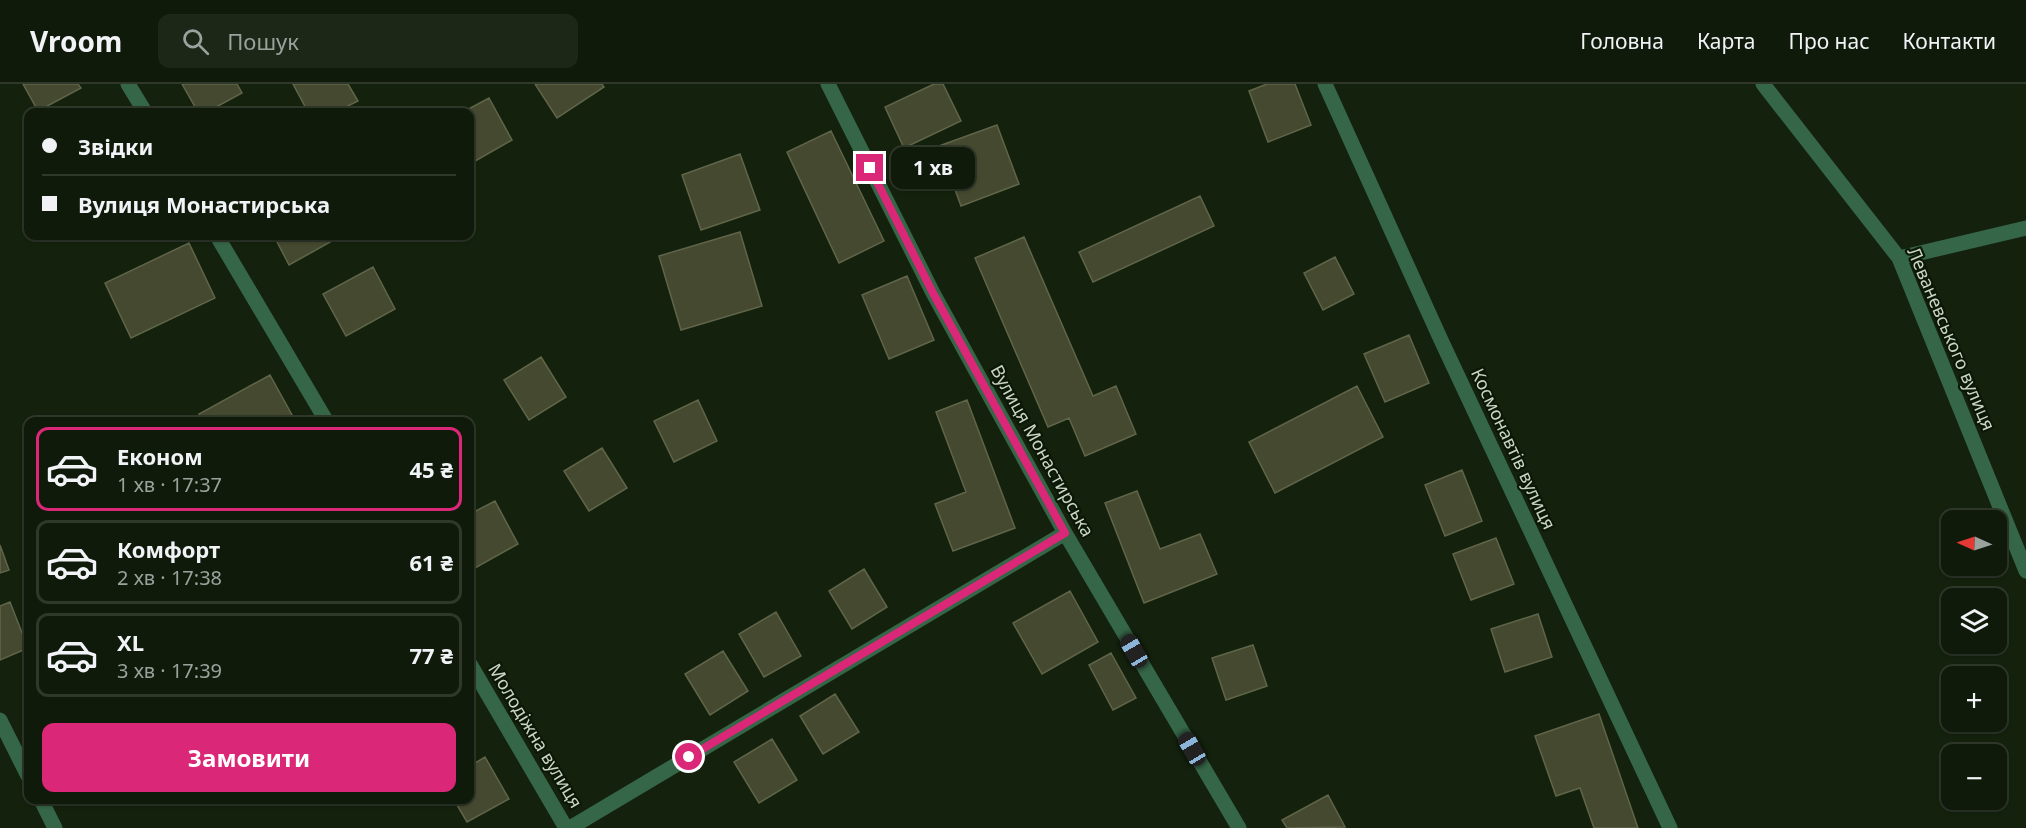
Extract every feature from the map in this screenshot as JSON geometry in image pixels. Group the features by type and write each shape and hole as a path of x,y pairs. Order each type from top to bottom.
{"street":[{"path":"128,84 143,108"},
{"name":"Вулиця Монастирська","path":"828,84 933,293 1065,533 1239,828"},
{"name":"Космонавтів вулиця","path":"1325,84 1441,340 1670,828"},
{"name":"Леваневського вулиця","path":"1763,84 1899,258 2026,571"},
{"path":"1899,258 2026,228"},
{"path":"219,240 324,417"},
{"path":"568,828 1065,533"},
{"name":"Молодіжна вулиця","path":"474,671 568,828"},
{"path":"0,720 24,768"},
{"path":"43,804 55,828"}],"building":[{"path":"23,84 78,84 81,88 44,108 36,108"},
{"path":"182,84 237,84 242,93 214,108 196,108"},
{"path":"293,84 348,84 358,101 344,108 306,108"},
{"path":"535,84 602,84 604,87 557,118"},
{"path":"934,84 943,84 961,121 904,148 885,107"},
{"path":"1267,84 1295,84 1311,125 1268,142 1249,91"},
{"path":"489,98 512,140 474,162 474,108 470,108"},
{"path":"997,125 1019,184 961,206 939,146"},
{"path":"831,131 884,241 839,263 787,152"},
{"path":"740,154 760,210 701,230 682,175"},
{"path":"1200,196 1214,226 1093,282 1079,252"},
{"path":"740,232 762,306 681,330 659,256"},
{"path":"1024,237 1093,396 1116,386 1136,434 1085,456 1069,418 1048,427 975,258"},
{"path":"276,240 332,241 289,265"},
{"path":"189,243 215,298 131,338 105,283"},
{"path":"1335,257 1354,294 1323,310 1304,273"},
{"path":"373,267 395,309 346,336 323,294"},
{"path":"907,276 934,340 889,359 862,295"},
{"path":"1409,335 1429,383 1385,402 1364,354"},
{"path":"541,357 566,397 529,420 504,380"},
{"path":"270,375 292,415 288,417 200,417 199,414"},
{"path":"1357,386 1383,437 1275,493 1249,442"},
{"path":"698,400 717,441 674,462 654,421"},
{"path":"967,400 1015,528 953,551 935,504 966,492 936,412"},
{"path":"602,448 627,488 589,511 564,471"},
{"path":"1462,470 1482,521 1445,536 1425,485"},
{"path":"1137,491 1160,549 1200,534 1217,574 1144,603 1105,503"},
{"path":"495,501 518,544 475,568 474,566 474,512"},
{"path":"1496,538 1514,584 1471,600 1453,554"},
{"path":"0,545 9,570 0,573"},
{"path":"864,569 887,607 852,629 829,591"},
{"path":"1070,591 1098,642 1042,674 1013,623"},
{"path":"10,602 24,638 24,650 0,660 0,606"},
{"path":"776,612 801,656 764,677 739,634"},
{"path":"1538,614 1552,657 1505,672 1491,629"},
{"path":"1253,645 1267,686 1226,700 1212,658"},
{"path":"723,651 748,691 710,715 685,674"},
{"path":"1111,653 1136,698 1113,710 1089,665"},
{"path":"835,694 859,732 823,754 800,716"},
{"path":"1599,714 1638,828 1594,828 1580,788 1556,796 1535,736"},
{"path":"772,739 797,780 759,803 734,762"},
{"path":"485,757 509,799 467,822 456,804 474,804 474,764"},
{"path":"1328,795 1345,827 1287,828 1282,820"}],"route":[{"path":"689,757 1065,533 933,293 870,168"}]}
